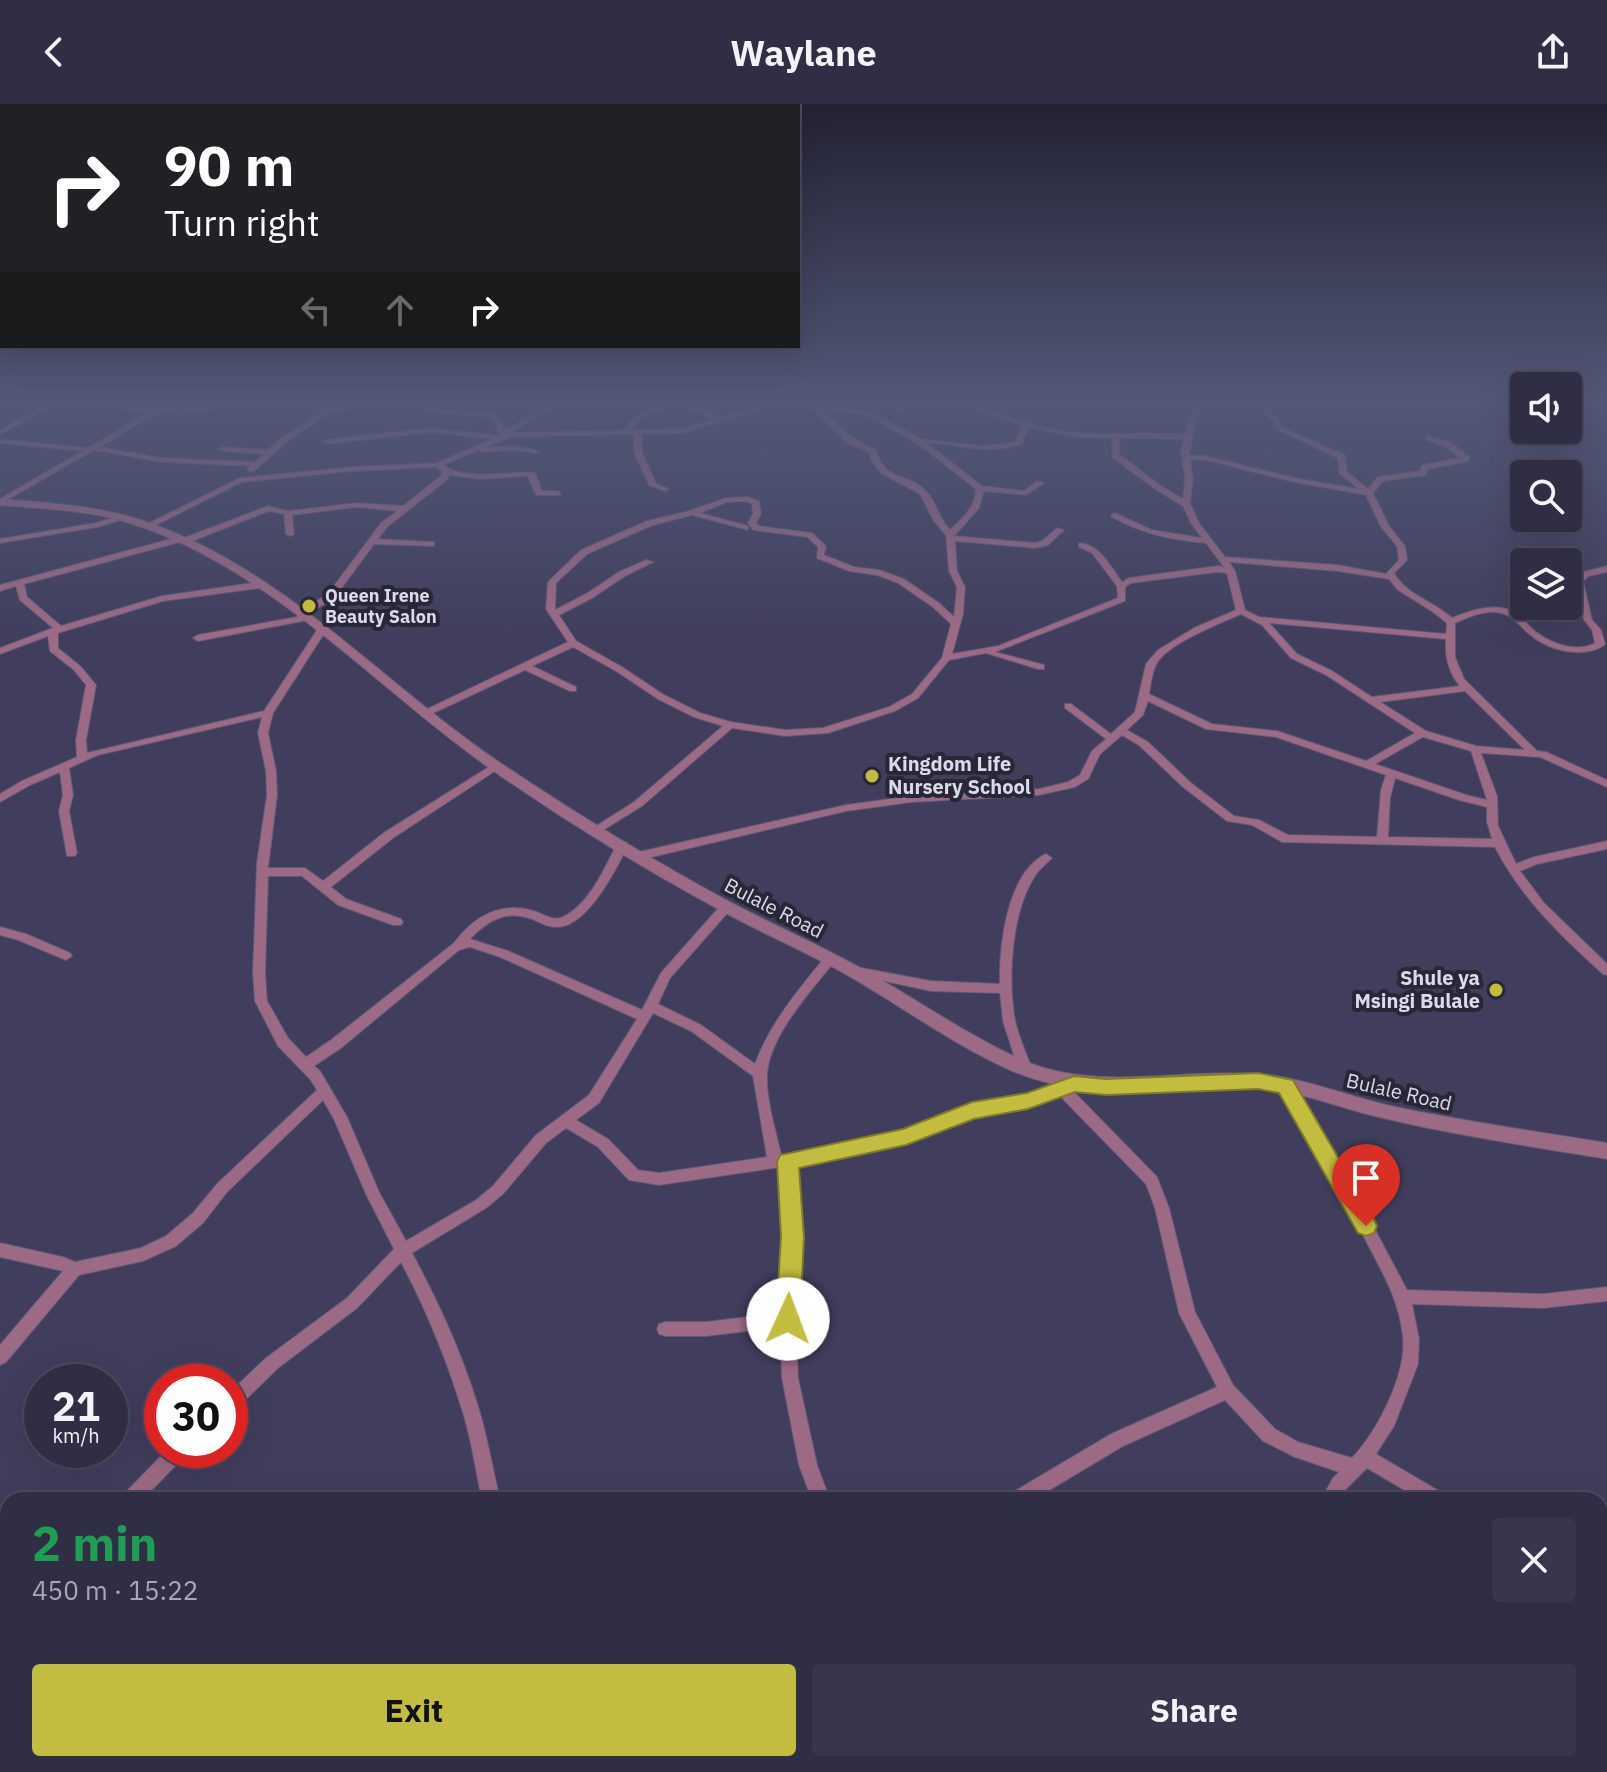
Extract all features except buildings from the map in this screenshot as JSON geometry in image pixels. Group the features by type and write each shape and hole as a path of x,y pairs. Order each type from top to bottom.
{"street":[{"path":"1,502 37,481"},
{"path":"147,526 238,481"},
{"path":"198,638 302,616 331,596 389,520 441,481"},
{"path":"533,481 539,493 557,493"},
{"path":"651,481 653,485 665,489"},
{"path":"901,481 920,489 954,539"},
{"path":"971,481 980,488 1026,493 1040,483"},
{"path":"1149,481 1159,490 1186,504"},
{"path":"1189,481 1186,504 1195,523 1231,571 1241,611"},
{"path":"1299,481 1369,493"},
{"path":"1352,481 1369,493 1385,527 1398,542 1402,562 1390,573 1391,577"},
{"path":"1369,493 1379,481"},
{"path":"955,623 936,605 901,581 879,573 852,569 820,556 822,546 813,537 756,528 752,523 757,514 755,501 726,500 692,513 661,518 584,552 552,582 550,609 566,628 573,643 697,715 730,725 785,733 834,729 910,700 946,658 961,608 961,587 953,571 954,539 974,511 980,488"},
{"name":"Bulale Road","path":"1,502 62,507 121,517 182,540 259,585 302,616 496,767 639,856 726,907 850,969 976,1045 1068,1086 1258,1081 1449,1125 1607,1151"},
{"path":"0,588 182,540 268,508 288,513 357,505 405,509"},
{"path":"288,513 290,534"},
{"path":"692,513 745,528"},
{"path":"1115,515 1140,529 1176,540 1209,541"},
{"path":"0,541 97,525 121,517"},
{"path":"954,539 1041,546 1060,530"},
{"path":"372,541 431,544"},
{"path":"946,658 985,652 1122,599 1121,586 1095,551 1082,545"},
{"path":"1222,559 1338,568 1391,577 1405,591 1444,613 1451,622 1450,657 1465,688 1534,753"},
{"path":"553,615 622,574 649,562"},
{"path":"1121,586 1129,581 1154,577 1217,569 1231,571"},
{"path":"1451,622 1469,615 1502,610 1521,619 1538,637 1575,649 1591,650 1600,644 1596,630 1588,620 1579,580 1586,574 1607,569"},
{"path":"20,583 23,598 56,630"},
{"path":"0,651 56,630 173,597 259,585"},
{"path":"639,856 846,808 912,799 1055,789 1084,777 1096,753 1140,713 1151,664 1161,652 1197,630 1241,611 1260,619 1452,637"},
{"path":"1260,619 1294,656 1329,673 1422,733 1475,749 1551,756 1607,784"},
{"path":"56,630 53,649 77,668 91,685 88,715 81,734 82,758"},
{"path":"320,632 268,713 263,733 271,771 272,795 259,959 261,1001 283,1042 324,1091 356,1150 373,1194 425,1292 456,1366 473,1419 489,1492"},
{"path":"424,714 573,643"},
{"path":"985,652 1041,667"},
{"path":"525,666 573,689"},
{"path":"1370,700 1465,688"},
{"path":"1146,696 1210,727 1277,734 1493,805"},
{"path":"1068,706 1117,735 1144,744 1187,785 1231,819 1255,822 1290,840 1501,843"},
{"path":"1,798 82,758 127,744 268,713"},
{"path":"597,830 638,804 730,725"},
{"path":"1368,764 1422,733"},
{"path":"1475,749 1493,805 1491,816 1515,869 1543,909 1607,971"},
{"path":"64,766 68,795 64,811 71,853"},
{"path":"323,887 345,873 389,835 496,767"},
{"path":"1382,840 1387,822 1383,793 1392,773"},
{"path":"305,1065 336,1044 459,945 486,917 504,910 531,914 551,923 567,921 606,879 622,845"},
{"path":"1515,869 1534,861 1607,845"},
{"path":"1025,1068 1008,1015 1006,989 1011,917 1031,875 1046,858"},
{"path":"264,872 305,872 355,908 397,922"},
{"path":"248,1386 272,1363 352,1303 403,1250 481,1204 514,1173 541,1139 568,1122 594,1099 648,1012 665,976 682,953 726,907"},
{"path":"0,931 66,956"},
{"path":"459,945 474,944 504,954 696,1028 760,1074"},
{"path":"819,1492 798,1424 790,1378 788,1319 792,1237 781,1162 760,1074 780,1027 830,959"},
{"path":"850,969 915,984 1006,989"},
{"path":"568,1122 603,1143 634,1176 644,1180 781,1162 906,1137 972,1111 1028,1101 1068,1086 1152,1181 1162,1208 1187,1313 1227,1391 1269,1435 1295,1449 1360,1462 1422,1492"},
{"path":"1286,1086 1340,1177 1403,1297 1411,1339 1410,1364 1397,1402 1360,1462 1336,1492"},
{"path":"0,1250 74,1269 143,1254 171,1241 198,1218 222,1188 324,1091"},
{"path":"0,1357 74,1269"},
{"path":"1403,1297 1543,1301 1607,1294"},
{"path":"665,1329 706,1329 788,1319"},
{"path":"1029,1492 1117,1440 1227,1391"},
{"path":"138,1492 161,1468"}],"place":[{"name":"Queen Irene Beauty Salon","path":"309,606"},
{"name":"Kingdom Life Nursery School","path":"872,776"},
{"name":"Shule ya Msingi Bulale","path":"1496,990"}],"route":[{"path":"788,1319 792,1237 787,1162 906,1137 972,1111 1028,1101 1074,1084 1106,1087 1258,1081 1286,1086 1366,1226"}]}
